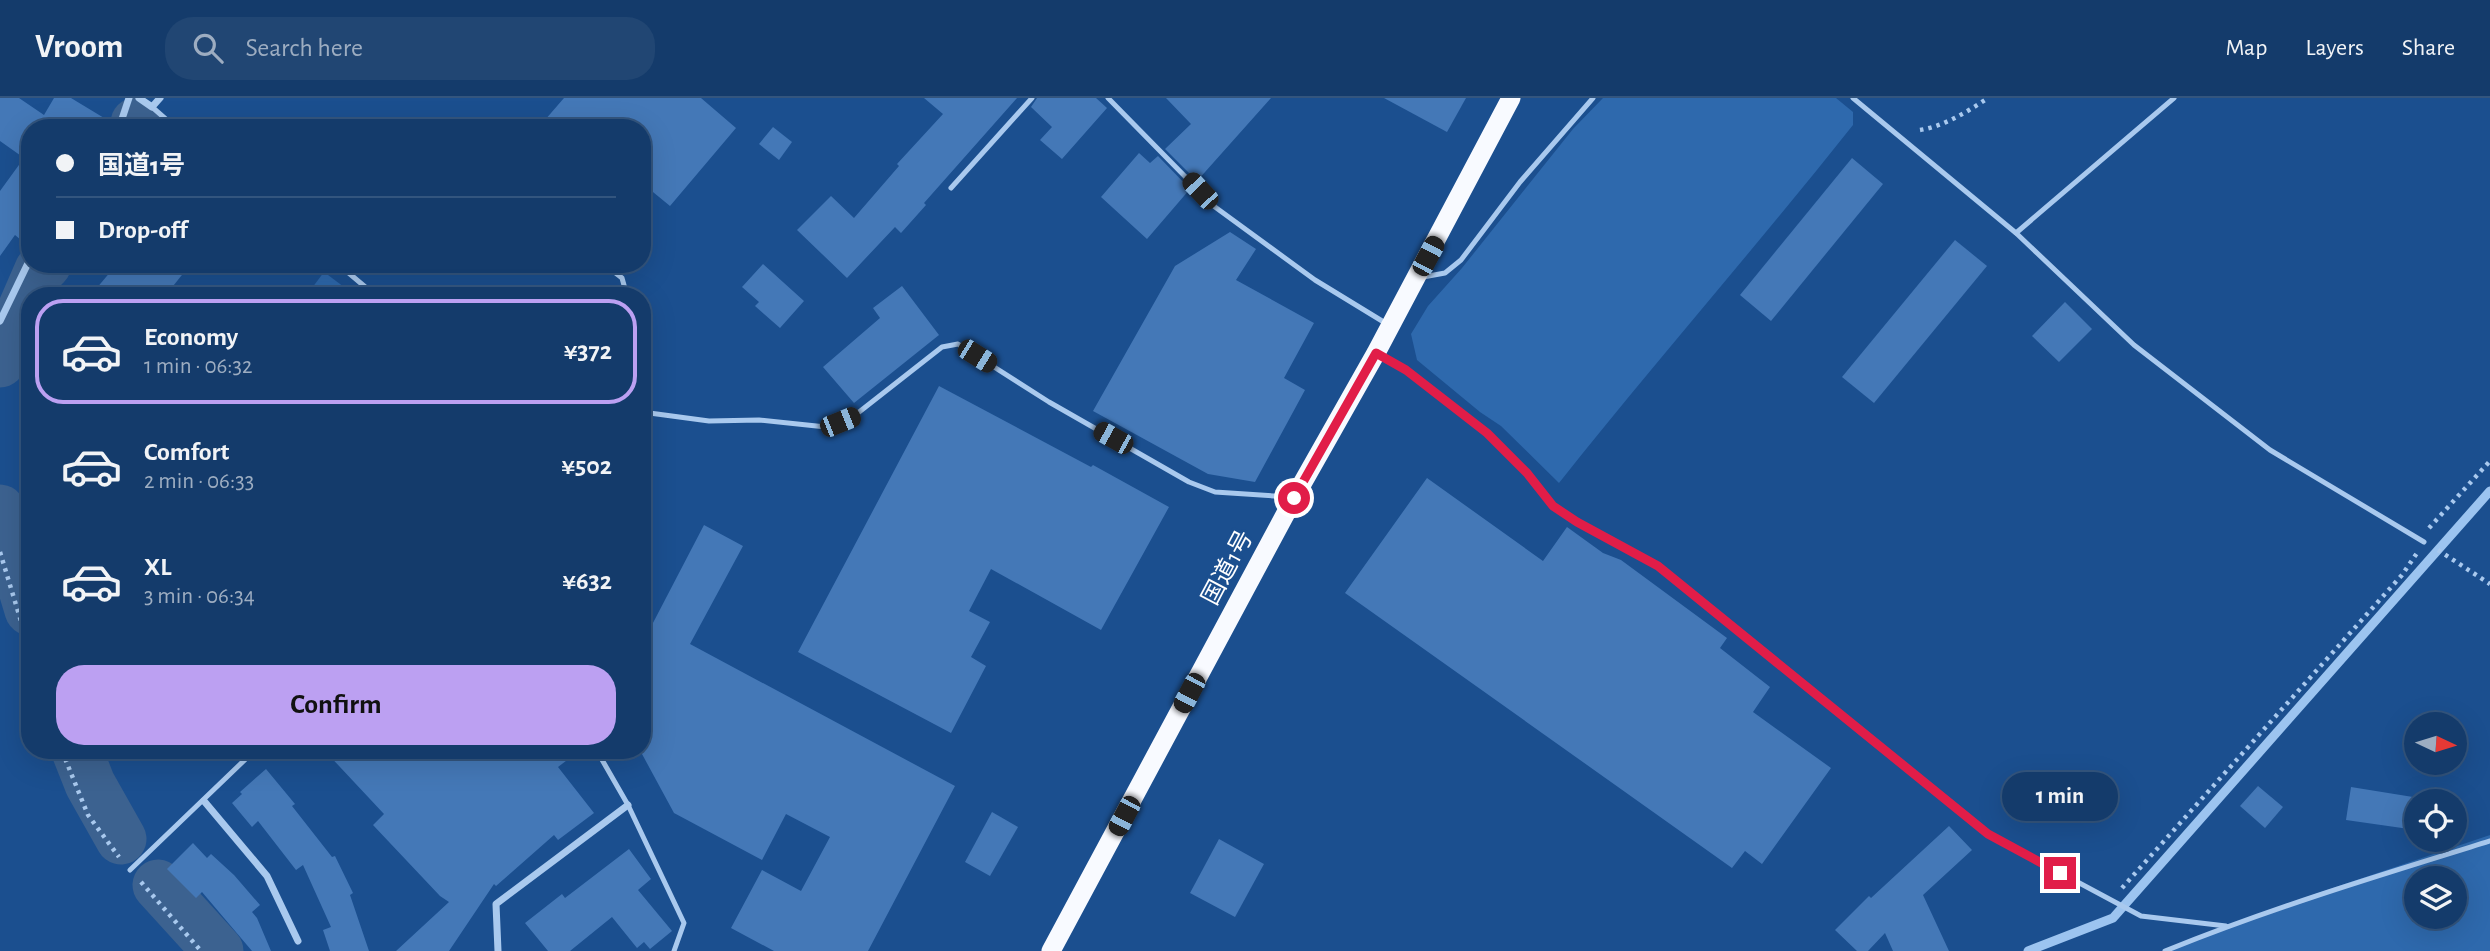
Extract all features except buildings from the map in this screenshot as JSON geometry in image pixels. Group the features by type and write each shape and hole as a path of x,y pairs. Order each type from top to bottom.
{"highway":[{"name":"国道1号","path":"1051,951 1294,498 1376,353 1511,98"}],"street":[{"path":"122,119 130,98"},
{"path":"139,98 152,107 160,98"},
{"path":"0,321 23,273"},
{"path":"204,802 267,876 298,941"},
{"path":"498,951 496,904 628,805"}],"lane":[{"path":"951,188 1032,98"},
{"path":"1108,98 1216,207 1315,279 1390,326"},
{"path":"1416,278 1445,273 1461,260 1520,182 1593,98"},
{"path":"1853,98 2016,233 2134,345 2270,450 2424,542"},
{"path":"2016,233 2174,98"},
{"path":"152,107 166,119"},
{"path":"349,273 365,287"},
{"path":"651,413 709,421 759,420 826,428 854,416 942,347 958,344 1049,402 1189,482 1215,492 1294,498"},
{"path":"1376,353 1406,370 1487,433 1527,473 1553,506 1658,566 1988,834 2141,916 2226,926"},
{"path":"130,870 246,759"},
{"path":"602,759 628,805 684,922 674,951"},
{"path":"2165,951 2299,900 2490,841"}],"path":[{"path":"1898,134 1932,128 1988,98"},
{"path":"2418,538 2442,516 2490,461"},
{"path":"2112,901 2402,575 2424,542"},
{"path":"0,552 21,621"},
{"path":"2448,555 2490,584"}],"shaded area":[{"path":"1603,98 1836,98 1853,112 1853,125 1559,483 1501,426 1417,360 1411,334 1428,306 1462,268 1573,129"},
{"path":"325,273 344,287 313,287"},
{"path":"2490,835 2490,951 2164,951 2321,892 2440,852 2467,852 2467,843"}],"waterway":[{"path":"33,287 39,273"},
{"path":"0,362 21,314"},
{"path":"2028,951 2113,918 2490,491"},
{"path":"0,510 21,580"},
{"path":"80,759 90,784 121,839"},
{"path":"158,885 218,951"}],"route":[{"path":"1294,498 1376,353 1406,370 1487,433 1527,473 1553,506 1658,566 1988,834 2060,873"}]}
